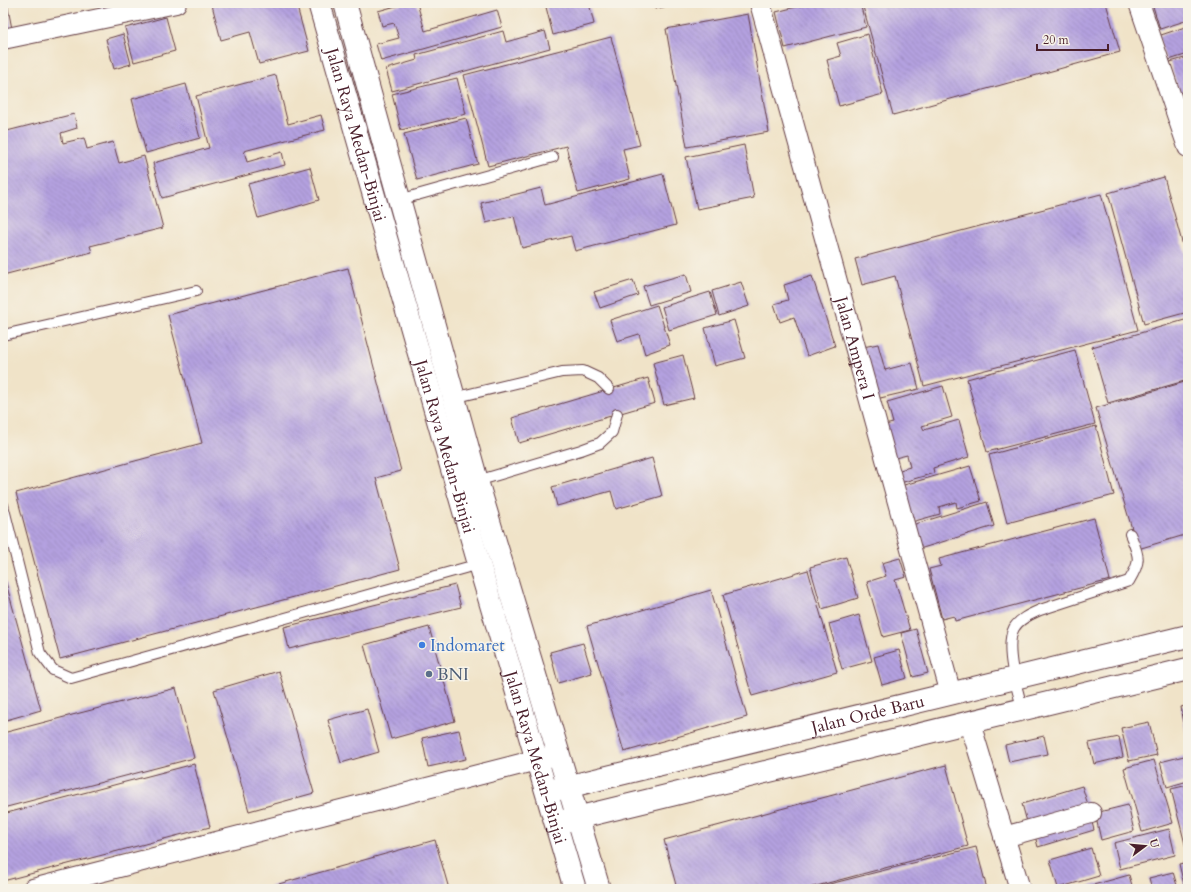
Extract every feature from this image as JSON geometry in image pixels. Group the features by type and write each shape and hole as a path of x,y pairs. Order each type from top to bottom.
{"main road":[{"name":"Jalan Raya Medan-Binjai","path":"319,3 479,564 575,889"},
{"name":"Jalan Raya Medan-Binjai","path":"345,3 453,398 599,889"},
{"name":"Jalan Orde Baru","path":"547,792 1188,636"},
{"name":"Jalan Orde Baru","path":"556,823 1188,669"}],"street":[{"path":"3,39 176,3"},
{"name":"Jalan Ampera I","path":"760,3 951,694"},
{"path":"1139,3 1188,147"},
{"path":"970,723 1020,889"},
{"path":"33,889 537,761 559,754"},
{"path":"1004,837 1092,813"}],"lane":[{"path":"399,200 553,157"},
{"path":"3,335 196,291"},
{"path":"453,398 562,372 583,371 598,378 608,389"},
{"path":"477,481 581,450 600,442 612,432 617,414"},
{"path":"3,505 40,653 53,670 71,678 479,564"},
{"path":"1023,710 1014,679 1011,643 1014,628 1028,616 1040,610 1129,581 1137,568 1138,553 1130,534"}],"building":[{"path":"3,3 7,3 12,29 3,31"},
{"path":"98,3 110,3 112,10 101,13"},
{"path":"218,3 296,3 309,51 259,64 250,32 221,40 212,5"},
{"path":"407,3 417,3 425,31 497,10 502,27 381,61 376,44 399,38 394,23 382,26 378,11"},
{"path":"545,3 589,3 594,24 553,35"},
{"path":"653,3 676,3 676,4 655,9"},
{"path":"812,3 860,3 866,27 785,48 776,12"},
{"path":"862,3 1106,3 1120,52 893,115"},
{"path":"1152,3 1188,3 1188,20 1160,29"},
{"path":"748,14 769,132 687,147 666,29"},
{"path":"166,17 175,51 134,62 125,28"},
{"path":"1188,26 1188,54 1166,61 1158,36"},
{"path":"503,31 506,42 545,31 550,48 392,91 386,69 417,60 416,55"},
{"path":"123,34 131,64 114,69 106,39"},
{"path":"868,34 883,94 839,106 827,60 841,56 837,43"},
{"path":"611,37 640,145 623,149 630,179 578,193 566,146 488,166 464,75"},
{"path":"1188,57 1188,90 1179,93 1170,62"},
{"path":"276,75 288,124 321,115 325,130 244,151 247,162 282,152 285,165 162,198 153,163 209,148 196,96"},
{"path":"457,78 466,114 401,130 392,94"},
{"path":"186,84 200,138 146,153 132,99"},
{"path":"1188,95 1188,129 1179,98"},
{"path":"74,114 77,128 61,133 63,143 84,138 87,149 113,142 119,163 144,156 163,228 90,246 92,252 3,275 3,132"},
{"path":"466,118 478,164 417,180 404,134"},
{"path":"744,145 754,198 697,209 686,157"},
{"path":"310,167 319,200 258,218 248,184"},
{"path":"663,174 676,225 575,251 571,236 522,248 514,216 486,223 481,203 541,188 545,205"},
{"path":"1164,177 1188,264 1188,312 1144,324 1108,193"},
{"path":"1101,194 1138,330 924,386 895,276 862,285 855,259"},
{"path":"348,268 401,471 376,478 400,569 60,659 16,493 202,443 168,315"},
{"path":"686,274 691,292 649,305 643,286"},
{"path":"812,276 835,346 807,356 794,317 780,322 774,304 788,300 784,285"},
{"path":"633,280 638,295 600,308 594,292"},
{"path":"741,282 749,306 719,316 712,291"},
{"path":"710,292 717,315 669,330 662,307"},
{"path":"657,305 670,345 645,354 639,334 617,341 610,320"},
{"path":"1188,319 1188,380 1108,403 1092,347"},
{"path":"734,320 745,358 715,366 705,328"},
{"path":"878,344 885,370 912,363 919,389 876,399 863,347"},
{"path":"1075,350 1095,424 987,452 967,379"},
{"path":"683,355 694,398 664,405 653,363"},
{"path":"648,378 655,403 519,443 512,418"},
{"path":"1188,381 1188,534 1138,549 1096,408"},
{"path":"943,386 952,417 922,426 924,430 959,420 969,457 933,468 934,473 897,484 893,472 910,467 907,455 891,459 881,426 893,423 887,402"},
{"path":"1096,426 1114,495 1007,523 989,455"},
{"path":"652,458 662,496 616,509 611,491 557,506 552,487"},
{"path":"970,466 981,501 957,508 956,502 939,507 940,514 908,523 897,487"},
{"path":"987,502 994,526 916,550 909,526"},
{"path":"1094,518 1110,580 955,621 954,616 942,619 929,569 941,566 939,559"},
{"path":"846,557 858,598 822,609 810,567"},
{"path":"900,558 906,577 895,580 910,630 883,637 867,582 886,576 882,563"},
{"path":"808,570 837,672 752,696 723,595"},
{"path":"3,572 41,710 3,721"},
{"path":"455,585 461,607 289,649 284,627"},
{"path":"711,590 747,717 624,752 587,626"},
{"path":"859,615 872,661 842,669 829,624"},
{"path":"429,627 455,721 391,739 364,645"},
{"path":"916,629 928,673 913,677 901,633"},
{"path":"583,643 592,673 558,683 550,652"},
{"path":"899,650 907,678 882,685 874,657"},
{"path":"279,671 314,793 249,811 214,690"},
{"path":"176,688 194,758 3,808 3,733"},
{"path":"1188,705 1188,739 1187,739 1181,707"},
{"path":"367,709 379,752 341,763 328,720"},
{"path":"1149,722 1157,755 1129,761 1121,728"},
{"path":"459,730 466,759 428,767 422,738"},
{"path":"1044,736 1048,754 1009,762 1005,745"},
{"path":"1119,737 1123,757 1094,764 1089,743"},
{"path":"1188,755 1188,781 1167,787 1160,762"},
{"path":"1154,760 1173,823 1142,832 1124,768"},
{"path":"194,764 210,827 3,881 3,814"},
{"path":"946,765 968,846 805,889 677,889 664,840"},
{"path":"1188,785 1188,852 1187,852 1171,789"},
{"path":"1082,786 1090,811 1029,829 1022,804"},
{"path":"1128,805 1134,831 1101,840 1095,813"},
{"path":"1090,815 1094,830 1038,847 1034,832"},
{"path":"1169,829 1175,855 1120,869 1114,843"},
{"path":"435,840 449,889 261,889"},
{"path":"976,847 987,889 814,889 814,888"},
{"path":"1091,848 1099,876 1058,888 1050,860"},
{"path":"1188,862 1188,889 1185,889 1179,864"},
{"path":"1173,872 1178,889 1152,889 1149,878"},
{"path":"1129,875 1133,889 1079,889"}],"place":[{"name":"Indomaret","path":"422,645"},
{"name":"BNI","path":"429,674"}]}
